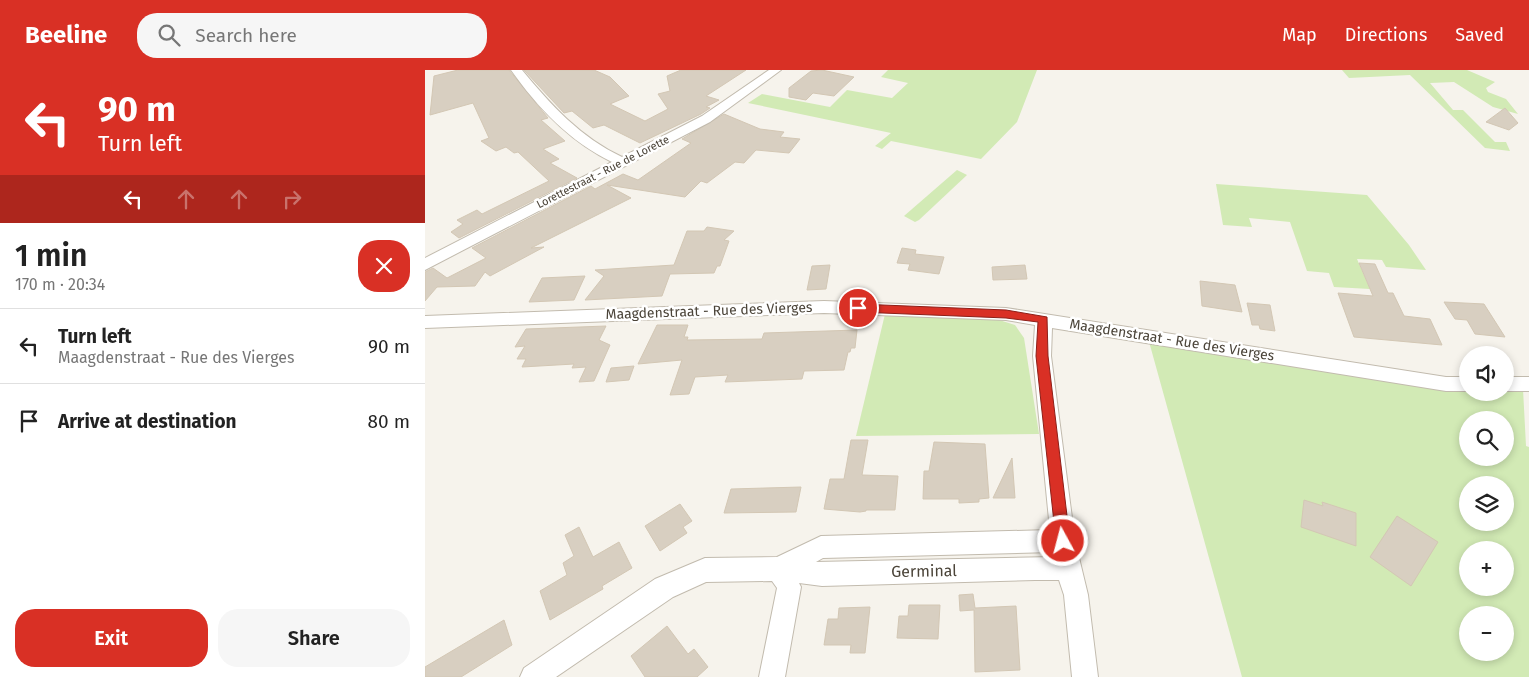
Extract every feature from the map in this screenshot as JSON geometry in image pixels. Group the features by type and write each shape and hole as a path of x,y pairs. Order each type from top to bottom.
{"street":[{"path":"516,70 557,120 576,137 622,162"},
{"name":"Lorettestraat - Rue de Lorette","path":"425,265 716,113 776,70"},
{"name":"Maagdenstraat - Rue des Vierges","path":"425,322 824,307 1006,314 1445,384 1459,384"},
{"path":"1044,320 1042,356 1063,541 1068,570 1076,594 1085,677"},
{"path":"1514,384 1529,384"},
{"name":"Germinal","path":"779,569 821,547 1063,541"},
{"name":"Germinal","path":"533,677 663,588 705,570 779,569 822,574 1035,568 1068,570"},
{"path":"772,677 789,587 779,569"}],"green space":[{"path":"888,70 1037,70 1017,122 981,159 891,141 882,149 875,146 891,133 748,103 762,94 830,107 847,90 892,98 908,83 881,77"},
{"path":"1342,70 1467,70 1495,82 1486,88 1488,92 1506,99 1518,114 1493,107 1454,82 1430,83 1453,110 1463,110 1495,142 1506,142 1510,151 1485,148 1410,75 1349,78"},
{"path":"957,170 967,175 919,220 915,222 904,216"},
{"path":"1216,184 1367,195 1409,245 1426,270 1386,267 1382,260 1357,259 1370,289 1334,287 1329,273 1307,271 1290,222 1249,218 1252,227 1223,225"},
{"path":"885,314 996,319 1015,325 1024,338 1039,434 856,436"},
{"path":"1148,338 1447,389 1459,389 1459,401 1514,401 1514,389 1523,389 1526,446 1529,447 1529,677 1242,677"}],"building":[{"path":"458,70 509,70 548,118 541,120 565,141 543,149 559,159 550,163 577,178 459,238 451,232 463,224 457,220 477,210 482,214 549,181 518,152 514,153 506,147 496,151 481,141 489,138 473,103 430,115 434,76"},
{"path":"524,70 594,70 610,77 629,96 610,104 645,121 668,109 658,94 670,91 667,76 681,70 746,70 706,96 719,100 706,107 710,108 640,143 604,125 593,128 572,111 564,113"},
{"path":"822,70 854,77 834,96 813,93 806,100 789,97 789,88 811,71"},
{"path":"1505,108 1518,123 1509,130 1486,122"},
{"path":"724,114 760,129 784,132 780,137 800,139 789,153 756,150 744,163 735,162 707,183 701,181 685,197 607,185 631,198 531,248 544,247 490,276 485,272 475,286 437,287 425,301 425,272 433,268 447,278 486,258 472,248 591,186 595,189 623,174 638,180 691,143 682,139"},
{"path":"707,227 734,231 724,240 729,241 720,266 717,266 714,273 670,274 662,296 585,300 604,276 595,270 674,265 687,231 704,231"},
{"path":"902,248 916,250 915,254 944,257 939,274 908,270 910,264 897,263"},
{"path":"1359,263 1375,264 1388,293 1393,293 1404,316 1430,319 1442,345 1354,337 1338,293 1373,296"},
{"path":"830,265 826,289 807,290 812,266"},
{"path":"1025,265 1027,279 993,280 992,267"},
{"path":"585,276 574,300 529,302 542,278"},
{"path":"1200,281 1235,285 1242,312 1202,306"},
{"path":"1444,302 1484,304 1505,337 1475,334 1467,320 1455,319"},
{"path":"1247,303 1270,305 1275,331 1260,329 1259,325 1252,325"},
{"path":"657,325 688,325 684,337 688,337 687,340 762,339 764,333 857,330 855,348 851,348 850,352 848,352 844,370 804,371 802,379 725,382 728,375 695,377 689,394 670,395 682,360 638,364"},
{"path":"606,326 599,340 610,345 594,381 579,382 586,367 572,368 574,364 522,367 526,359 517,359 525,346 515,347 526,329"},
{"path":"634,366 629,380 606,382 611,368"},
{"path":"851,440 868,440 862,475 898,476 895,510 866,510 860,512 824,509 830,479 844,479"},
{"path":"934,442 985,444 989,498 979,499 979,502 959,503 959,499 923,499 924,471 929,471"},
{"path":"1012,458 1015,498 993,498"},
{"path":"801,487 796,512 724,513 731,489"},
{"path":"1304,500 1323,506 1322,502 1356,513 1356,546 1301,527"},
{"path":"680,504 692,521 683,527 687,533 660,551 645,526"},
{"path":"1397,516 1438,542 1411,586 1370,557"},
{"path":"579,527 593,557 619,542 632,568 602,586 603,589 550,620 540,591 567,575 563,563 574,556 565,535"},
{"path":"973,594 975,608 1016,606 1020,670 975,672 974,610 960,611 959,595"},
{"path":"909,605 940,605 938,639 897,638 899,616 908,616"},
{"path":"870,607 865,653 850,653 851,645 824,645 828,619 838,619 839,608"},
{"path":"504,620 512,645 461,677 425,677 425,667"},
{"path":"667,626 688,654 694,649 708,667 697,677 645,677 631,656"}],"route":[{"path":"858,308 1006,314 1044,320 1042,356 1063,541"}]}
